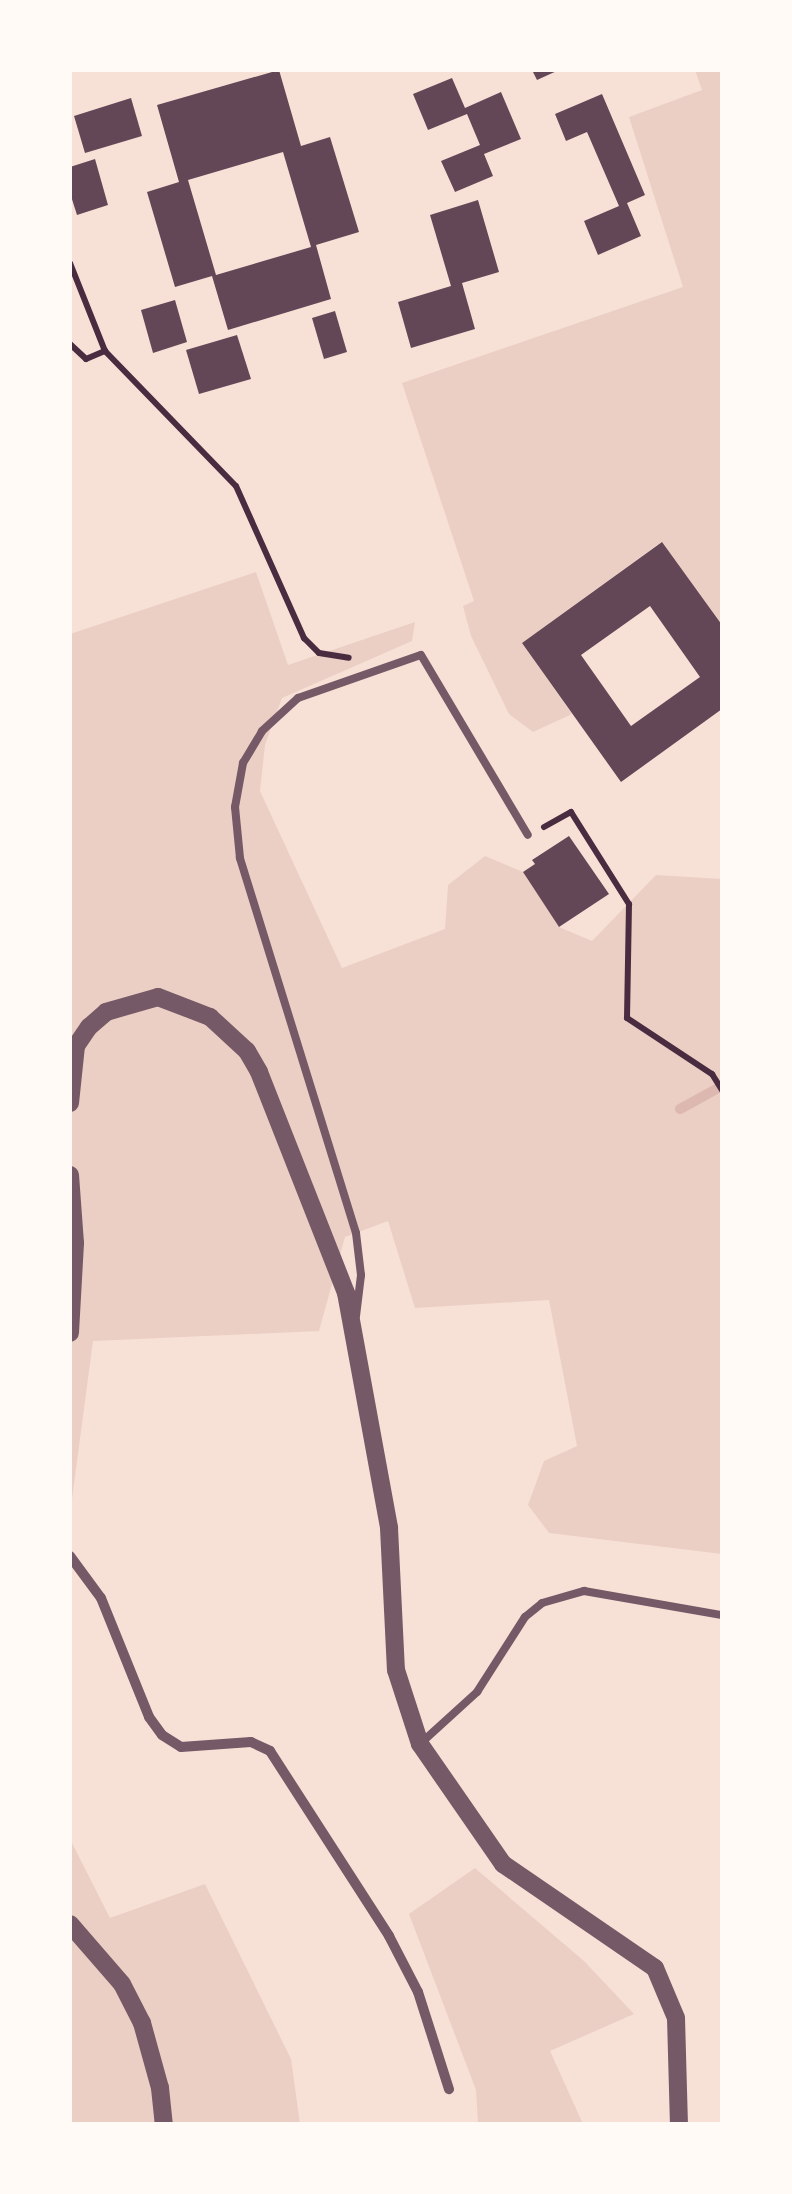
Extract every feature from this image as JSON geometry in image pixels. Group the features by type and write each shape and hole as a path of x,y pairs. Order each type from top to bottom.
{"street":[{"path":"70,1103 76,1046 106,1012 158,997 194,1008 230,1032 259,1072 346,1293 389,1528 396,1670 420,1744 503,1864 654,1968 676,2018 679,2124"},
{"path":"70,1175 75,1244 70,1333"},
{"path":"70,1556 102,1598 149,1717 162,1735 182,1747 250,1742 270,1751 408,1971 449,2090"},
{"path":"70,1924 122,1984 142,2023 160,2088 164,2124"}],"lane":[{"path":"354,1335 361,1275 356,1233 240,858 234,807 244,763 278,713 298,698 421,655 528,835"},
{"path":"420,1744 476,1692 516,1629 542,1603 584,1591 722,1615"}],"path":[{"path":"70,263 104,351 236,486 310,647 319,653 378,667"},
{"path":"70,344 86,360 104,351"},
{"path":"528,835 571,812 629,904 628,1018 712,1074 722,1090"}],"shaded area":[{"path":"695,70 722,70 722,625 661,542 522,643 572,714 533,732 509,714 471,636 463,606 474,601 402,383 683,287 629,117 702,90"},
{"path":"256,572 288,665 415,622 412,641 282,698 265,745 260,791 342,968 445,929 448,885 485,856 523,872 559,927 592,941 656,875 722,879 722,1554 549,1533 528,1505 544,1461 577,1446 549,1300 415,1308 388,1221 345,1237 319,1331 93,1341 70,1514 70,634"},
{"path":"70,1839 110,1918 205,1884 291,2059 300,2124 70,2124"},
{"path":"475,1868 584,1961 634,2014 550,2051 583,2124 478,2124 476,2090 409,1914"}],"building":[{"path":"279,70 301,146 330,137 359,232 316,245 331,299 228,330 212,276 175,287 147,192 179,182 157,105","holes":["283,152 311,247 216,275 188,180"]},
{"path":"532,70 559,70 537,80"},
{"path":"452,78 465,108 501,92 521,139 484,154 493,176 455,192 441,161 480,145 467,114 428,130 413,94"},
{"path":"602,94 645,195 627,203 641,236 598,255 584,221 619,206 587,132 566,141 555,114"},
{"path":"131,98 142,136 85,153 74,116"},
{"path":"95,159 108,205 77,215 70,193 70,167"},
{"path":"478,200 499,272 462,283 475,329 411,348 398,302 451,286 430,215"},
{"path":"175,300 187,342 153,353 141,310"},
{"path":"335,311 347,352 324,359 312,318"},
{"path":"237,335 251,379 199,394 186,350"},
{"path":"662,542 722,625 722,709 621,782 522,643","holes":["650,606 700,677 631,726 581,655"]},
{"path":"569,836 609,894 559,927 523,872 535,864 532,860"}],"waterway":[{"path":"680,1109 722,1086"}]}
